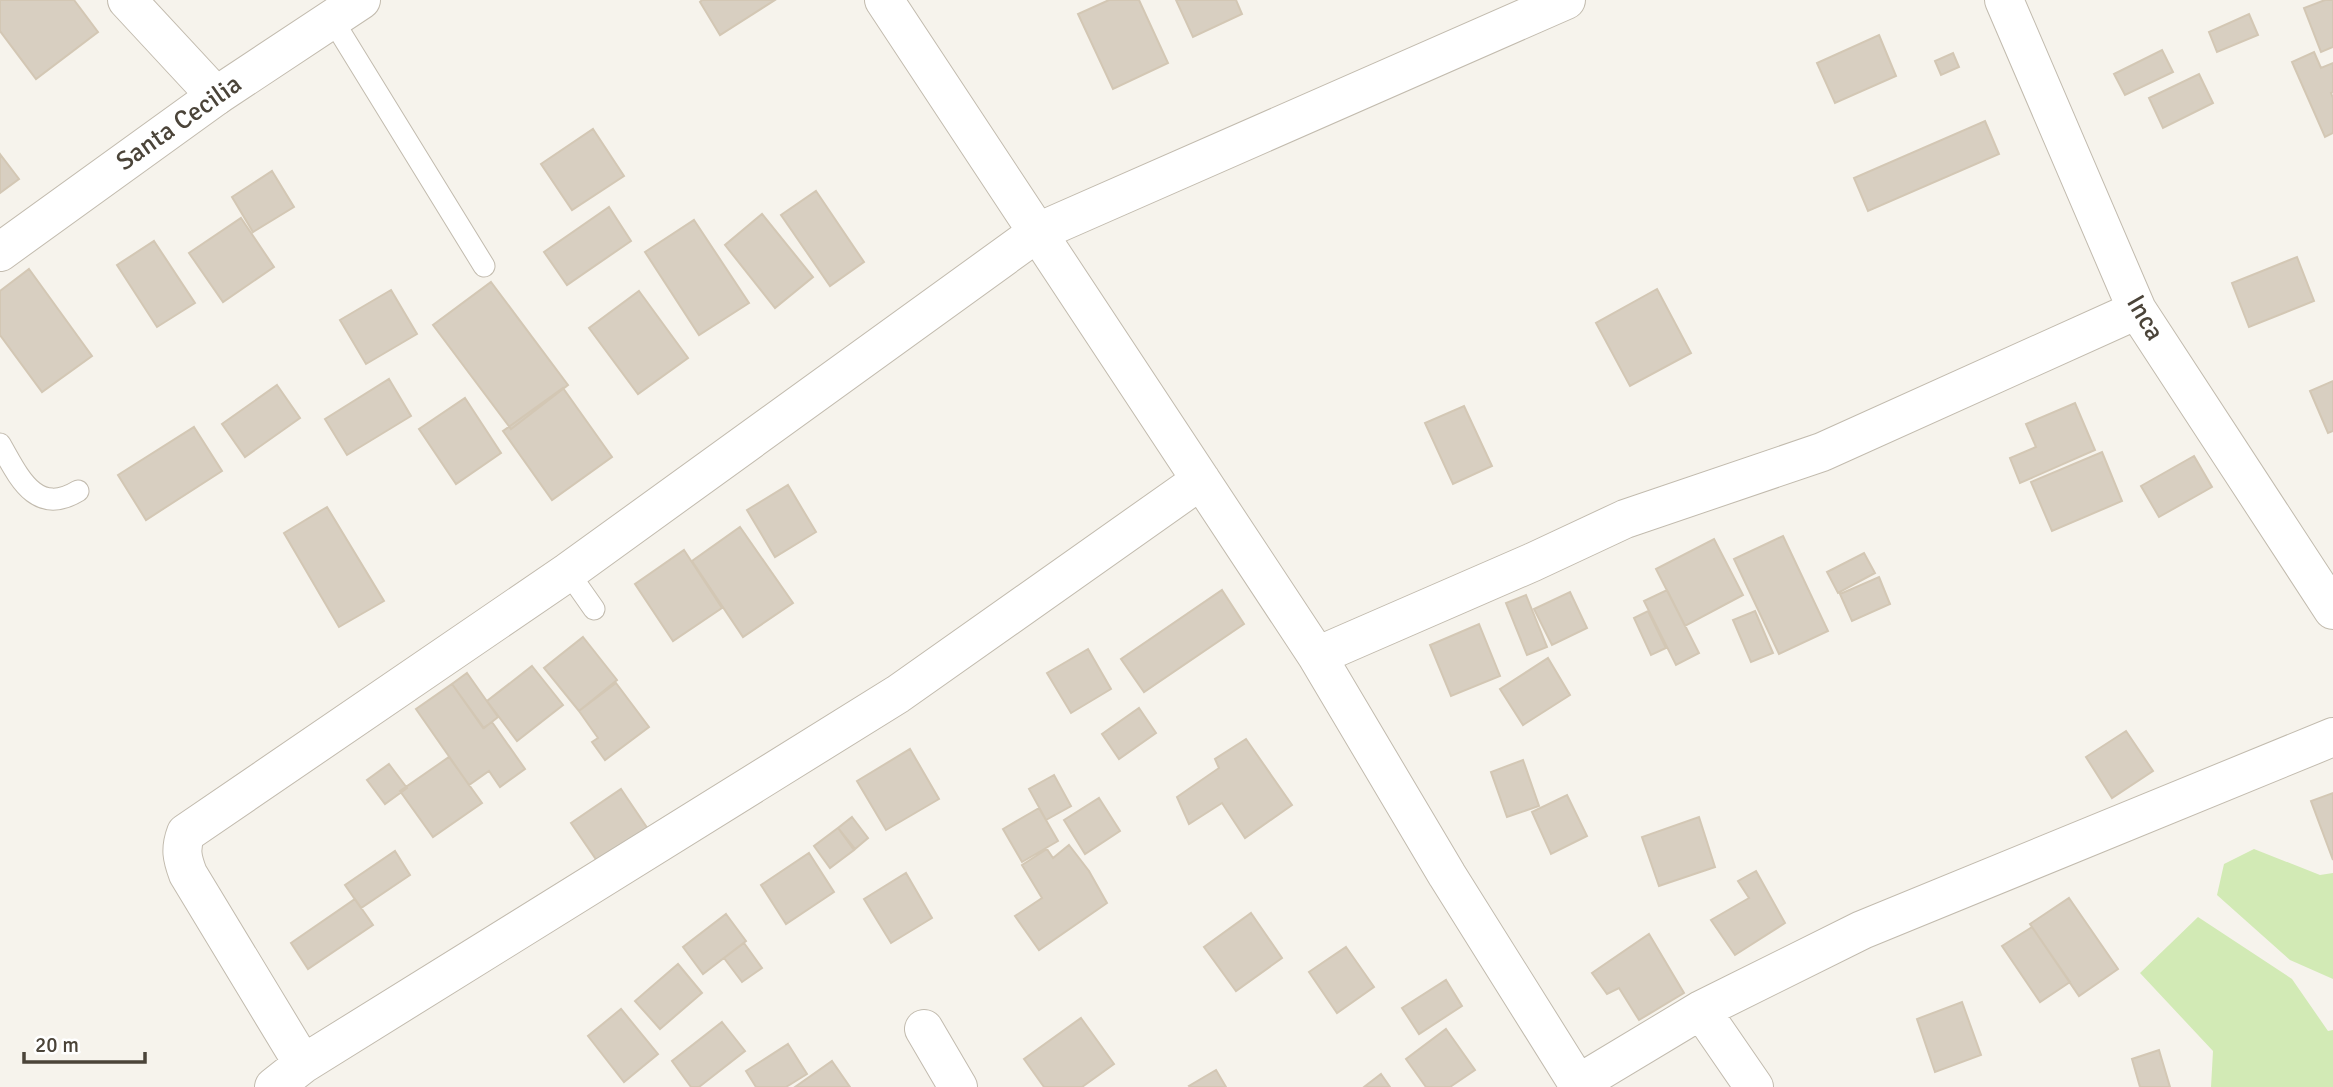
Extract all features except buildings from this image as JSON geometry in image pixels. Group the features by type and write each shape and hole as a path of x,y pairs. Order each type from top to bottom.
{"street":[{"path":"127,0 216,96"},
{"path":"884,0 1317,656 1576,1085 1701,1010 1862,930 2333,737"},
{"path":"1201,481 898,694 288,1075 188,874 181,846 186,833 568,572 1038,232 1566,0"},
{"name":"Inca","path":"2004,0 2137,310 2333,610"},
{"name":"Santa Cecilia","path":"0,252 216,96 347,10"},
{"path":"1317,656 1625,519 1822,452 2137,310"},
{"path":"1701,1010 1754,1087"},
{"path":"924,1029 958,1087"}],"lane":[{"path":"347,10 484,266"},
{"path":"0,443 18,475 36,495 66,498 78,491"},
{"path":"568,572 594,609"}],"green space":[{"path":"2254,849 2320,875 2333,873 2333,979 2290,960 2217,895 2224,864"},
{"path":"2198,917 2292,979 2328,1031 2333,1030 2333,1087 2211,1087 2213,1051 2140,973"}]}
